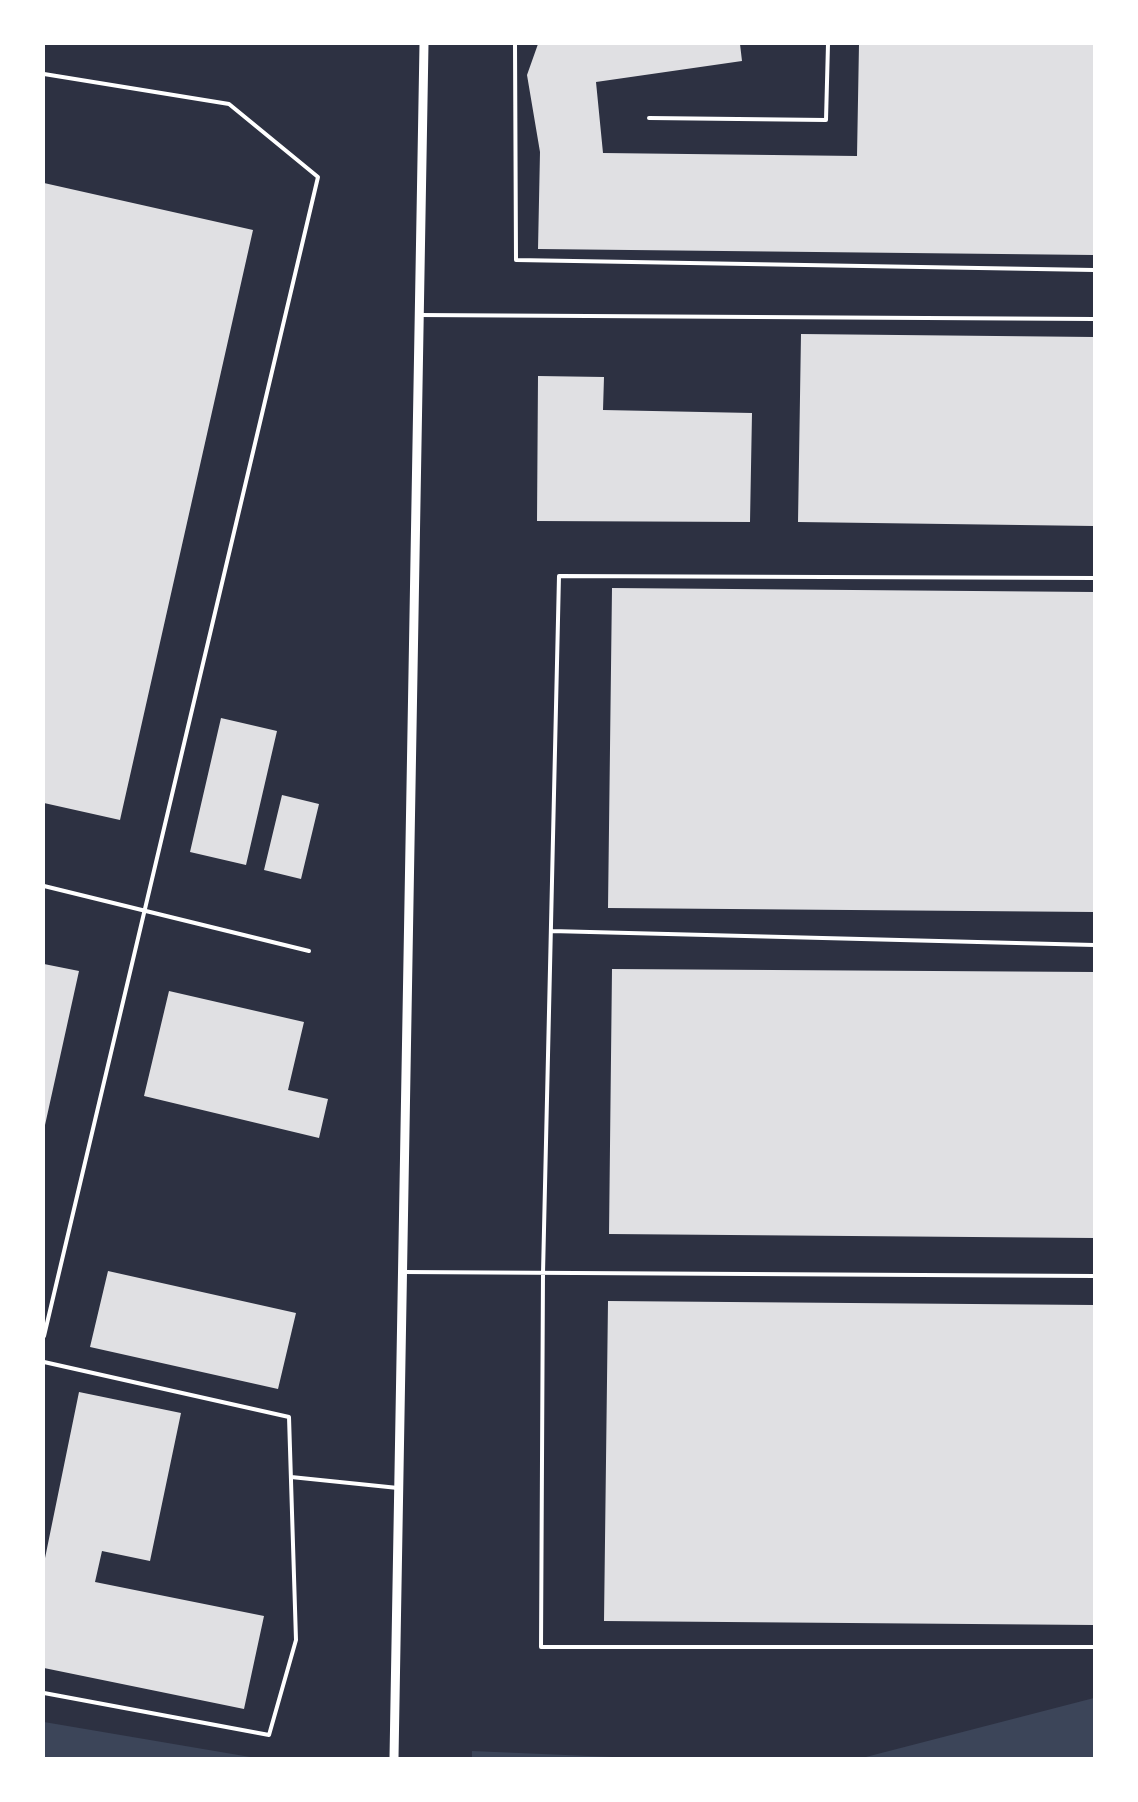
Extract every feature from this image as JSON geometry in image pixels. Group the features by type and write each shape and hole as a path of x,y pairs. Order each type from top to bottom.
{"street":[{"path":"394,1758 424,44"}],"lane":[{"path":"515,44 516,260 1094,270"},
{"path":"649,118 826,120 828,44"},
{"path":"44,74 229,104 318,177 44,1336"},
{"path":"419,315 1094,319"},
{"path":"1094,578 559,576 543,1272 541,1647 1094,1647"},
{"path":"44,886 309,951"},
{"path":"550,931 1094,945"},
{"path":"403,1272 1094,1276"},
{"path":"44,1362 290,1417 296,1640 269,1735 44,1693"},
{"path":"291,1477 399,1488"}],"shaded area":[{"path":"1094,1698 1094,1758 862,1758"},
{"path":"44,1722 256,1758 44,1758"},
{"path":"472,1751 636,1758 472,1758"}],"building":[{"path":"538,44 740,44 742,61 596,82 603,153 857,156 859,44 1094,44 1094,255 538,249 540,152 527,75"},
{"path":"44,183 253,230 120,820 44,803"},
{"path":"801,334 1094,337 1094,526 798,522"},
{"path":"538,376 604,377 603,410 752,413 750,522 537,521"},
{"path":"612,588 1094,592 1094,912 608,908"},
{"path":"221,718 277,731 246,865 190,852"},
{"path":"282,795 319,804 301,879 264,870"},
{"path":"44,964 79,971 45,1125 44,1125"},
{"path":"612,969 1094,972 1094,1238 609,1234"},
{"path":"169,991 304,1022 288,1090 328,1099 319,1138 144,1096"},
{"path":"108,1271 296,1313 278,1389 90,1347"},
{"path":"608,1301 1094,1305 1094,1625 604,1621"},
{"path":"79,1392 181,1413 150,1561 102,1551 95,1582 264,1616 244,1709 44,1668 44,1563"}]}
